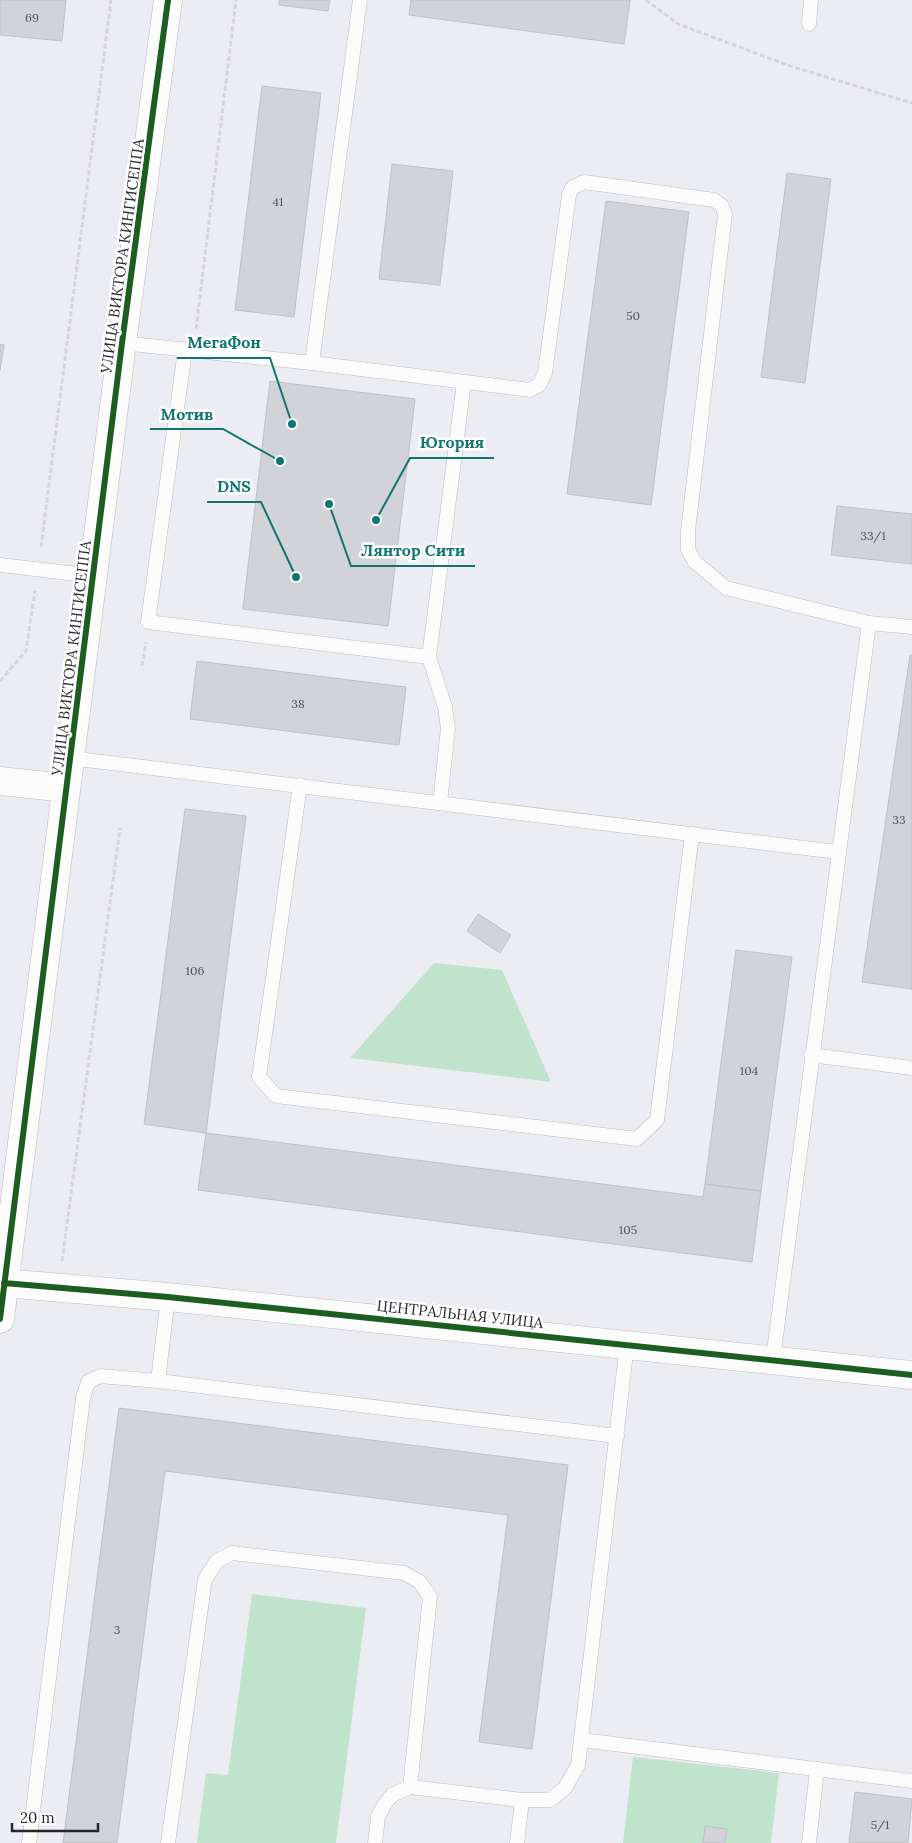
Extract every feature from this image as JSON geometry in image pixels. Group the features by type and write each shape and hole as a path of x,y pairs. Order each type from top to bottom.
{"street":[{"name":"УЛИЦА ВИКТОРА КИНГИСЕППА","path":"0,1319 122,343 168,0"},
{"path":"0,781 66,788"},
{"name":"ЦЕНТРАЛЬНАЯ УЛИЦА","path":"4,1283 168,1297 912,1375"}],"lane":[{"path":"312,363 360,0"},
{"path":"809,24 811,0"},
{"path":"122,343 312,363 530,390 539,385 545,373 569,195 572,188 584,182 714,200 722,206 725,214 688,531 688,550 695,562 726,588 869,623 912,627"},
{"path":"185,350 148,622 429,657"},
{"path":"440,802 448,728 445,707 429,657 464,382"},
{"path":"0,566 94,576"},
{"path":"772,1359 837,852 869,623"},
{"path":"70,758 837,852"},
{"path":"300,785 259,1077 276,1096 637,1139 657,1120 692,834"},
{"path":"811,1055 912,1068"},
{"path":"158,1381 168,1297"},
{"path":"375,1843 378,1817 384,1805 392,1795 410,1787 522,1800 550,1800 565,1788 578,1765 626,1344"},
{"path":"29,1843 83,1398 88,1382 100,1376 158,1381 617,1436"},
{"path":"168,1843 205,1579 217,1561 232,1553 404,1573 420,1582 430,1597 410,1787"},
{"path":"582,1740 912,1781"},
{"path":"809,1843 817,1769"},
{"path":"517,1843 522,1800"}],"path":[{"path":"0,682 26,651 111,0"},
{"path":"185,350 196,329 236,0"},
{"path":"646,0 678,24 790,66 912,103"},
{"path":"59,1288 120,828"}],"green space":[{"path":"434,963 502,970 551,1082 350,1058"},
{"path":"252,1594 366,1608 336,1843 197,1843 206,1773 228,1775"},
{"path":"633,1757 779,1773 771,1843 623,1843"}],"building":[{"path":"0,0 66,0 62,41 0,35"},
{"path":"279,0 330,0 328,11 279,5"},
{"path":"411,0 630,0 624,44 409,15"},
{"path":"262,86 321,93 294,317 235,310"},
{"path":"392,164 453,171 440,285 379,279"},
{"path":"787,173 831,179 805,383 761,377"},
{"path":"606,201 689,212 651,505 567,494"},
{"path":"0,344 4,345 0,370"},
{"path":"270,381 415,399 388,626 243,609"},
{"path":"837,506 912,514 912,564 831,555"},
{"path":"910,655 912,655 912,989 862,982"},
{"path":"197,661 406,687 399,745 190,719"},
{"path":"185,809 246,816 206,1133 144,1124"},
{"path":"478,914 511,935 500,953 467,931"},
{"path":"736,950 792,957 761,1191 705,1184"},
{"path":"206,1133 703,1197 705,1184 761,1191 752,1262 198,1190"},
{"path":"119,1408 568,1465 532,1749 479,1742 508,1515 165,1471 117,1843 63,1843"},
{"path":"855,1792 912,1799 908,1843 849,1843"},
{"path":"705,1826 727,1829 725,1843 703,1843"}],"cycle path":[{"path":"0,1319 122,343 168,0"},
{"path":"4,1283 168,1297 912,1375"}],"place":[{"name":"МегаФон","path":"292,424"},
{"name":"Мотив","path":"280,461"},
{"name":"Лянтор Сити","path":"329,504"},
{"name":"Югория","path":"376,520"},
{"name":"DNS","path":"296,577"}]}
